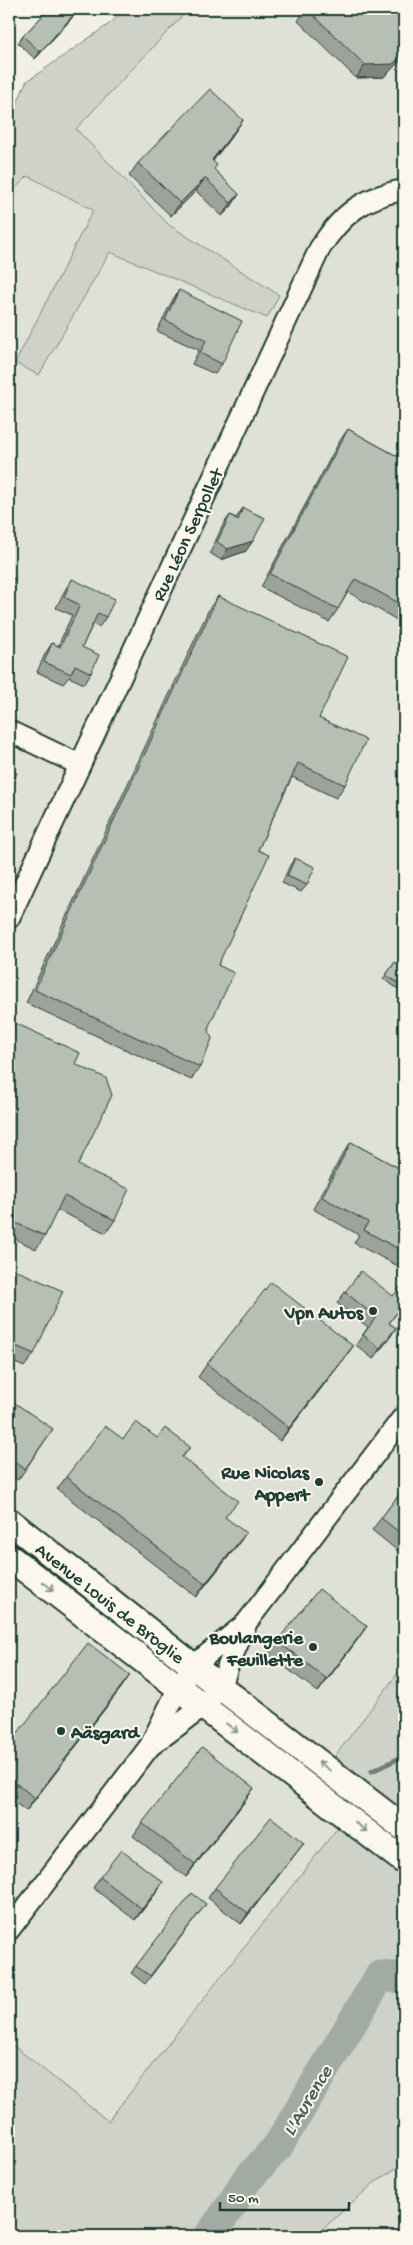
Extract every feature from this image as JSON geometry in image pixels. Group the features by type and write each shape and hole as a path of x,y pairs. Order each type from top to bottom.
{"main road":[{"name":"Avenue Louis de Broglie","path":"9,1521 193,1666 404,1828"},
{"name":"Avenue Louis de Broglie","path":"9,1557 404,1861"}],"street":[{"name":"Rue Léon Serpollet","path":"9,918 320,248 333,228 349,211 365,202 404,190"},
{"path":"9,731 80,765"},
{"path":"9,1930 150,1746 179,1687 193,1666 247,1622 404,1416"},
{"path":"150,1746 203,1706 221,1687 247,1622"}],"shaded area":[{"path":"124,9 189,9 76,129 169,225 279,295 267,318 110,252 39,375 15,363 93,210 28,176 9,195 9,123 26,82 112,22"},
{"path":"190,9 404,9 404,1665 335,1755 371,1784 108,2121 9,2042 9,195 28,176 93,210 15,362 39,375 110,252 267,318 279,295 169,225 75,130"},
{"path":"9,1529 38,1559 34,1562 9,1546"},
{"path":"404,1665 404,2163 374,2183 315,2236 9,2236 9,2042 108,2121 371,1785 335,1756"},
{"path":"404,2163 404,2236 315,2236 374,2183"}],"building":[{"path":"49,9 79,9 40,52 23,36"},
{"path":"307,9 404,9 404,53 393,64 365,65"},
{"path":"210,89 243,120 212,160 217,165 214,169 239,194 231,203 205,178 180,203 138,163"},
{"path":"179,290 242,321 222,364 200,353 206,340 165,320"},
{"path":"348,429 404,460 404,606 355,579 338,609 270,574"},
{"path":"243,508 265,518 253,541 228,549 217,542 230,515 238,520"},
{"path":"9,577 15,579 9,593"},
{"path":"72,579 115,599 106,617 98,613 82,647 99,655 91,673 75,665 71,674 44,662 52,643 60,647 80,605 64,597"},
{"path":"218,596 348,657 319,718 366,740 345,785 298,763 258,850 269,855 218,965 234,973 208,1028 212,1039 200,1067 35,990"},
{"path":"9,769 17,773 9,790"},
{"path":"295,858 315,867 307,885 287,876"},
{"path":"395,962 404,968 404,984 402,986 386,975"},
{"path":"15,1023 80,1053 75,1064 106,1078 112,1095 78,1165 129,1189 115,1220 64,1196 45,1236 9,1220 9,1037"},
{"path":"351,1142 404,1171 404,1252 364,1230 368,1222 322,1197"},
{"path":"9,1267 63,1291 34,1354 9,1343"},
{"path":"361,1271 393,1296 404,1285 404,1303 389,1323 396,1328 380,1348 363,1335 376,1317 345,1292"},
{"path":"271,1282 353,1346 289,1428 207,1364"},
{"path":"12,1401 53,1429 25,1469 9,1458 9,1406"},
{"path":"136,1422 157,1438 165,1428 190,1447 182,1457 238,1501 225,1517 246,1533 205,1584 66,1477 105,1426 123,1439"},
{"path":"404,1488 404,1536 381,1518"},
{"name":"Boulangerie Feuillette","path":"319,1589 367,1626 327,1679 277,1641"},
{"path":"88,1643 130,1675 35,1798 9,1778 9,1744"},
{"path":"202,1747 254,1788 195,1864 142,1823"},
{"path":"271,1817 304,1843 248,1913 215,1888"},
{"path":"121,1850 163,1882 142,1909 100,1877"},
{"path":"192,1893 206,1904 150,1976 136,1966"}],"waterway":[{"path":"372,1771 404,1756"},
{"name":"L'Aurence","path":"209,2236 233,2203 245,2182 278,2146 380,1976 404,1978"}],"place":[{"name":"Vpn Autos","path":"373,1311"},
{"name":"Rue Nicolas Appert","path":"319,1482"},
{"name":"Boulangerie Feuillette","path":"313,1647"},
{"name":"Aäsgard","path":"61,1731"}]}
